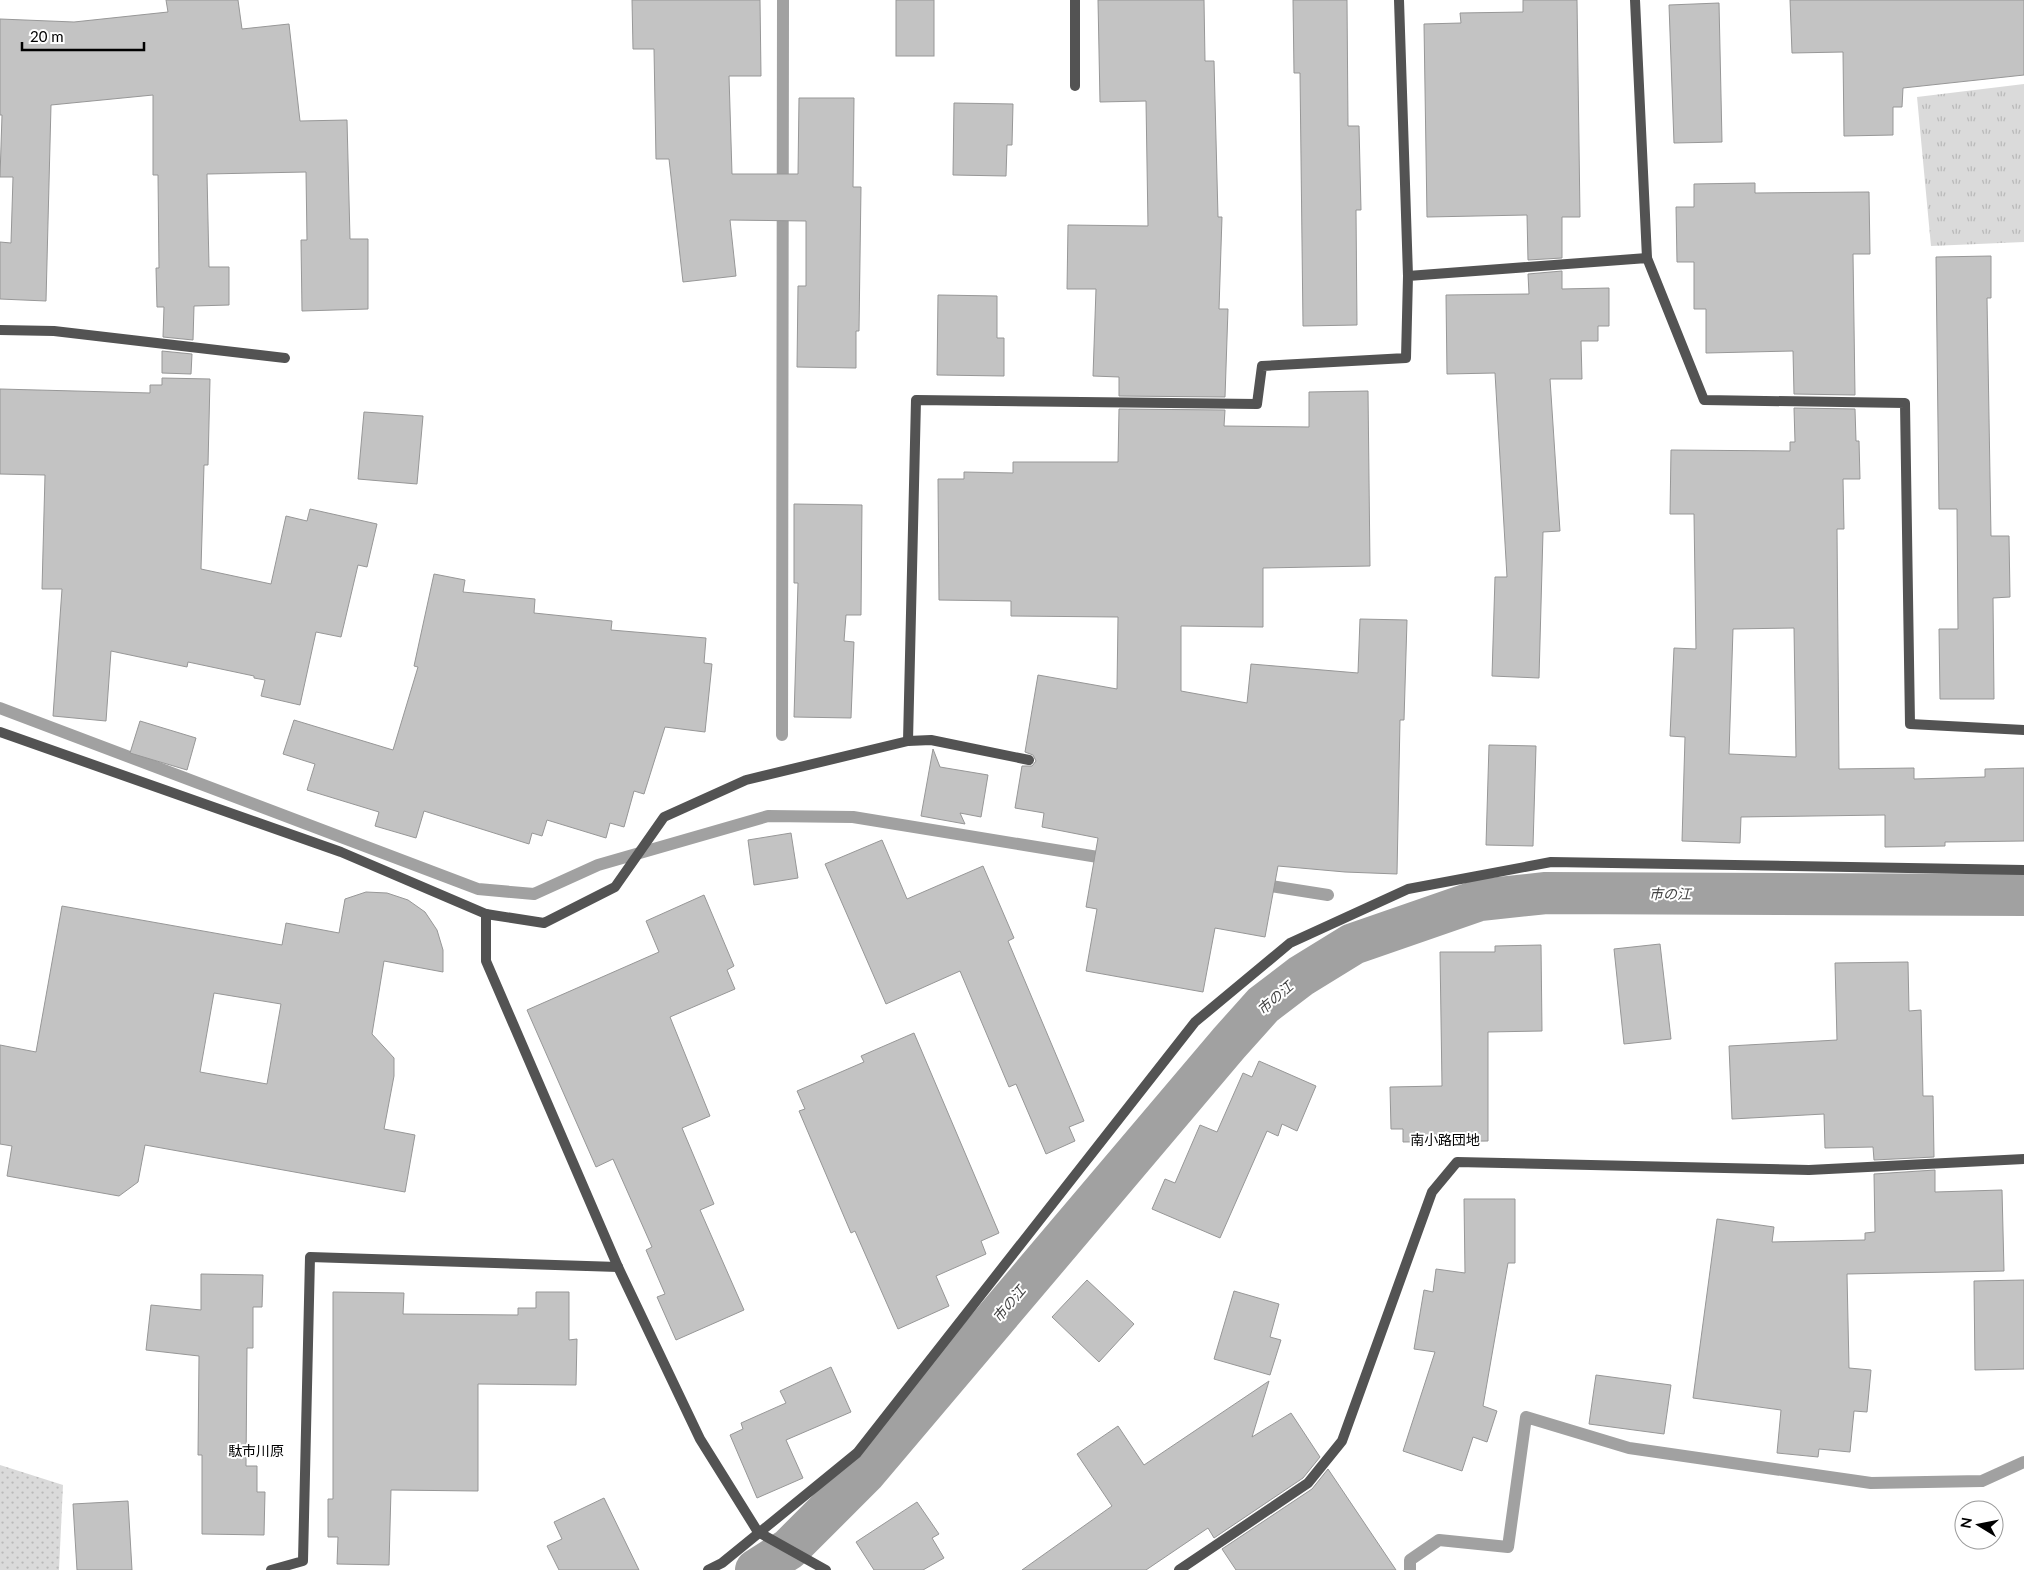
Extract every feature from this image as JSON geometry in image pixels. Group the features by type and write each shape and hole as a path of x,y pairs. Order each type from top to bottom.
{"street":[{"path":"1075,0 1075,86"},
{"path":"908,741 916,400 1257,404 1262,366 1406,358 1408,276 1399,0"},
{"path":"1635,0 1647,258 1704,400 1905,403 1910,724 2024,730"},
{"path":"1408,276 1647,258"},
{"path":"0,330 54,331 285,358"},
{"path":"0,732 341,852 486,914 544,922 615,887 664,817 746,780 908,741 931,740 1029,760"},
{"path":"708,1570 722,1563 857,1453 1195,1022 1290,943 1408,889 1551,862 2024,870"},
{"path":"486,914 486,961 618,1267 700,1439 758,1532 821,1568"},
{"path":"1179,1570 1308,1483 1342,1441 1432,1192 1457,1162 1809,1170 2024,1159"},
{"path":"271,1570 303,1561 310,1257 618,1267"}],"green space":[{"path":"2024,84 2024,242 1931,246 1917,97"},
{"path":"0,1465 63,1485 59,1570 0,1570"}],"building":[{"path":"166,0 238,0 242,29 289,24 300,121 347,120 350,239 368,239 368,309 302,311 301,240 307,240 306,172 207,174 209,267 229,267 229,305 194,306 193,340 163,337 164,307 157,307 156,268 159,268 158,175 153,175 153,95 51,105 46,301 0,299 0,242 11,243 13,177 0,177 2,115 0,115 0,19 74,22 168,12"},
{"path":"632,0 760,0 761,76 729,76 732,174 798,174 799,98 854,98 853,187 861,187 859,331 856,331 856,368 797,367 798,286 806,286 806,221 730,220 736,276 683,282 669,159 656,159 654,49 633,49"},
{"path":"896,0 934,0 934,56 896,56"},
{"path":"1098,0 1204,0 1205,61 1214,61 1218,217 1222,217 1219,309 1228,309 1225,397 1119,396 1119,377 1093,376 1096,289 1067,289 1068,225 1148,226 1146,101 1100,102"},
{"path":"1293,0 1347,0 1348,126 1359,126 1361,210 1356,210 1357,325 1303,326 1300,73 1294,73"},
{"path":"1523,0 1577,0 1580,217 1562,217 1562,258 1528,260 1527,215 1427,217 1424,24 1461,23 1460,13 1523,12"},
{"path":"1790,0 2024,0 2024,75 1903,88 1902,107 1893,107 1893,135 1844,136 1843,52 1792,53"},
{"path":"1719,3 1722,142 1674,143 1669,5"},
{"path":"954,103 1013,104 1012,145 1007,145 1006,176 953,175"},
{"path":"1755,183 1755,193 1869,192 1870,254 1853,254 1855,395 1794,394 1793,351 1706,353 1706,309 1694,309 1694,262 1677,262 1676,207 1694,207 1694,184"},
{"path":"1991,256 1991,298 1987,298 1991,536 2009,536 2010,597 1993,598 1994,699 1940,699 1939,629 1958,629 1957,509 1939,509 1936,257"},
{"path":"1562,271 1562,289 1609,288 1609,326 1598,326 1598,341 1581,341 1582,379 1550,379 1560,531 1543,532 1539,678 1492,676 1495,577 1507,577 1495,373 1447,374 1446,295 1529,294 1528,274"},
{"path":"938,295 997,296 997,338 1004,338 1004,376 937,375"},
{"path":"162,351 192,354 191,374 162,373"},
{"path":"162,378 210,379 208,465 204,465 201,569 271,584 286,516 307,521 310,509 377,524 367,567 358,565 341,637 316,632 300,705 261,696 265,680 254,678 254,676 188,662 187,667 111,651 106,721 53,716 62,589 42,589 45,475 0,474 0,389 150,393 150,385 162,385"},
{"path":"1368,391 1370,566 1263,568 1263,627 1181,626 1181,691 1247,703 1251,664 1358,673 1360,619 1407,620 1404,720 1400,720 1397,874 1278,866 1265,937 1215,928 1203,992 1086,971 1097,909 1086,907 1098,838 1042,827 1044,813 1015,808 1022,766 1032,766 1036,761 1033,755 1025,752 1038,675 1117,689 1118,617 1011,616 1011,601 939,600 938,479 964,479 964,472 1013,473 1013,462 1118,462 1119,409 1225,410 1224,426 1309,427 1309,392"},
{"path":"1794,408 1855,409 1856,441 1859,441 1860,479 1843,479 1844,529 1837,529 1839,769 1914,768 1914,779 1985,777 1985,769 2024,768 2024,841 1945,842 1945,846 1885,847 1885,815 1741,817 1740,843 1682,841 1685,737 1670,736 1674,648 1696,649 1694,514 1670,514 1671,450 1790,451 1790,442 1795,442","holes":["1794,628 1796,757 1729,754 1733,629"]},
{"path":"364,412 423,416 417,484 358,479"},
{"path":"794,504 862,505 861,615 846,615 844,641 854,642 851,718 794,717 798,583 794,583"},
{"path":"434,574 465,580 463,592 535,599 534,613 612,621 611,630 706,638 704,663 712,664 705,732 665,727 644,794 634,791 624,827 610,823 606,838 547,820 542,836 532,833 529,844 424,811 416,838 375,826 379,812 307,790 315,764 283,754 294,720 393,750 418,667 414,666"},
{"path":"140,721 196,738 187,770 130,753"},
{"path":"1489,745 1536,746 1533,846 1486,845"},
{"path":"933,749 940,767 988,775 981,817 960,813 965,824 921,816"},
{"path":"791,833 798,878 754,885 748,840"},
{"path":"882,840 907,899 983,866 1014,938 1008,941 1084,1121 1069,1127 1075,1141 1046,1154 1016,1084 1009,1087 960,971 886,1004 825,864"},
{"path":"366,892 387,893 408,900 425,912 437,930 443,950 443,972 384,961 372,1034 394,1058 394,1076 384,1129 415,1135 405,1192 145,1145 138,1182 119,1196 7,1176 12,1146 0,1144 0,1045 36,1052 62,906 282,945 286,923 339,933 345,899","holes":["214,993 281,1004 267,1084 200,1072"]},
{"path":"704,895 734,966 727,970 735,989 670,1017 710,1116 682,1128 714,1204 700,1210 744,1310 676,1340 657,1297 665,1294 646,1250 652,1247 613,1159 596,1167 527,1010 659,952 646,921"},
{"path":"1660,944 1671,1039 1624,1044 1614,949"},
{"path":"1541,945 1542,1031 1488,1032 1488,1141 1403,1142 1403,1129 1391,1129 1390,1087 1442,1086 1440,952 1495,952 1495,946"},
{"path":"1908,962 1909,1011 1921,1010 1923,1096 1933,1096 1934,1157 1874,1160 1873,1147 1825,1148 1824,1114 1732,1119 1729,1046 1837,1040 1835,963"},
{"path":"914,1033 999,1233 981,1241 986,1254 936,1276 949,1306 898,1329 855,1231 851,1233 799,1111 805,1109 797,1091 864,1062 861,1056"},
{"path":"1259,1061 1316,1086 1297,1131 1282,1124 1278,1136 1267,1131 1220,1238 1152,1209 1165,1179 1175,1183 1200,1125 1217,1132 1243,1073 1252,1077"},
{"path":"1935,1170 1935,1192 2002,1190 2004,1271 1847,1274 1849,1368 1871,1370 1867,1412 1854,1411 1850,1452 1819,1449 1818,1457 1777,1453 1781,1410 1693,1398 1717,1219 1774,1227 1772,1242 1865,1240 1865,1233 1875,1232 1874,1174"},
{"path":"1464,1199 1515,1199 1515,1263 1508,1263 1483,1406 1497,1411 1487,1442 1473,1437 1462,1471 1403,1451 1435,1352 1414,1349 1424,1290 1433,1292 1436,1269 1465,1273"},
{"path":"201,1274 263,1275 262,1307 253,1307 253,1348 247,1348 246,1466 257,1466 257,1492 265,1492 264,1535 202,1534 202,1455 198,1455 199,1356 146,1350 151,1305 201,1310"},
{"path":"1087,1280 1134,1324 1099,1362 1052,1317"},
{"path":"2024,1280 2024,1369 1975,1370 1974,1281"},
{"path":"1234,1291 1279,1304 1270,1337 1281,1340 1270,1375 1214,1359"},
{"path":"333,1292 404,1293 403,1314 518,1315 518,1308 536,1308 536,1292 569,1292 569,1340 577,1339 576,1385 478,1384 478,1491 391,1490 389,1565 337,1564 338,1537 328,1537 328,1499 333,1499"},
{"path":"831,1367 851,1412 786,1440 803,1478 757,1498 730,1435 743,1429 741,1423 786,1403 780,1391"},
{"path":"1596,1375 1671,1385 1664,1434 1589,1424"},
{"path":"1269,1381 1252,1437 1291,1413 1320,1457 1303,1478 1214,1538 1208,1528 1146,1570 1022,1570 1112,1506 1077,1454 1118,1426 1144,1465"},
{"path":"1328,1469 1396,1570 1236,1570 1222,1549 1312,1489"},
{"path":"604,1498 639,1570 559,1570 547,1546 562,1539 554,1522"},
{"path":"128,1501 132,1570 77,1570 73,1504"},
{"path":"917,1502 939,1534 932,1538 944,1558 923,1570 874,1570 856,1542"}],"waterway":[{"path":"782,735 783,0"},
{"path":"0,708 478,889 534,894 598,865 768,816 853,817 1110,859"},
{"path":"1258,884 1328,895"},
{"name":"市の江","path":"756,1570 789,1549 865,1473 1263,1005 1301,976 1353,944 1480,900 1546,893 2024,895"},
{"path":"1410,1570 1410,1560 1439,1540 1508,1547 1526,1417 1629,1448 1871,1483 1982,1481 2024,1462"}],"district":[{"name":"南小路団地","path":"1445,1140"},
{"name":"駄市川原","path":"256,1451"}]}
